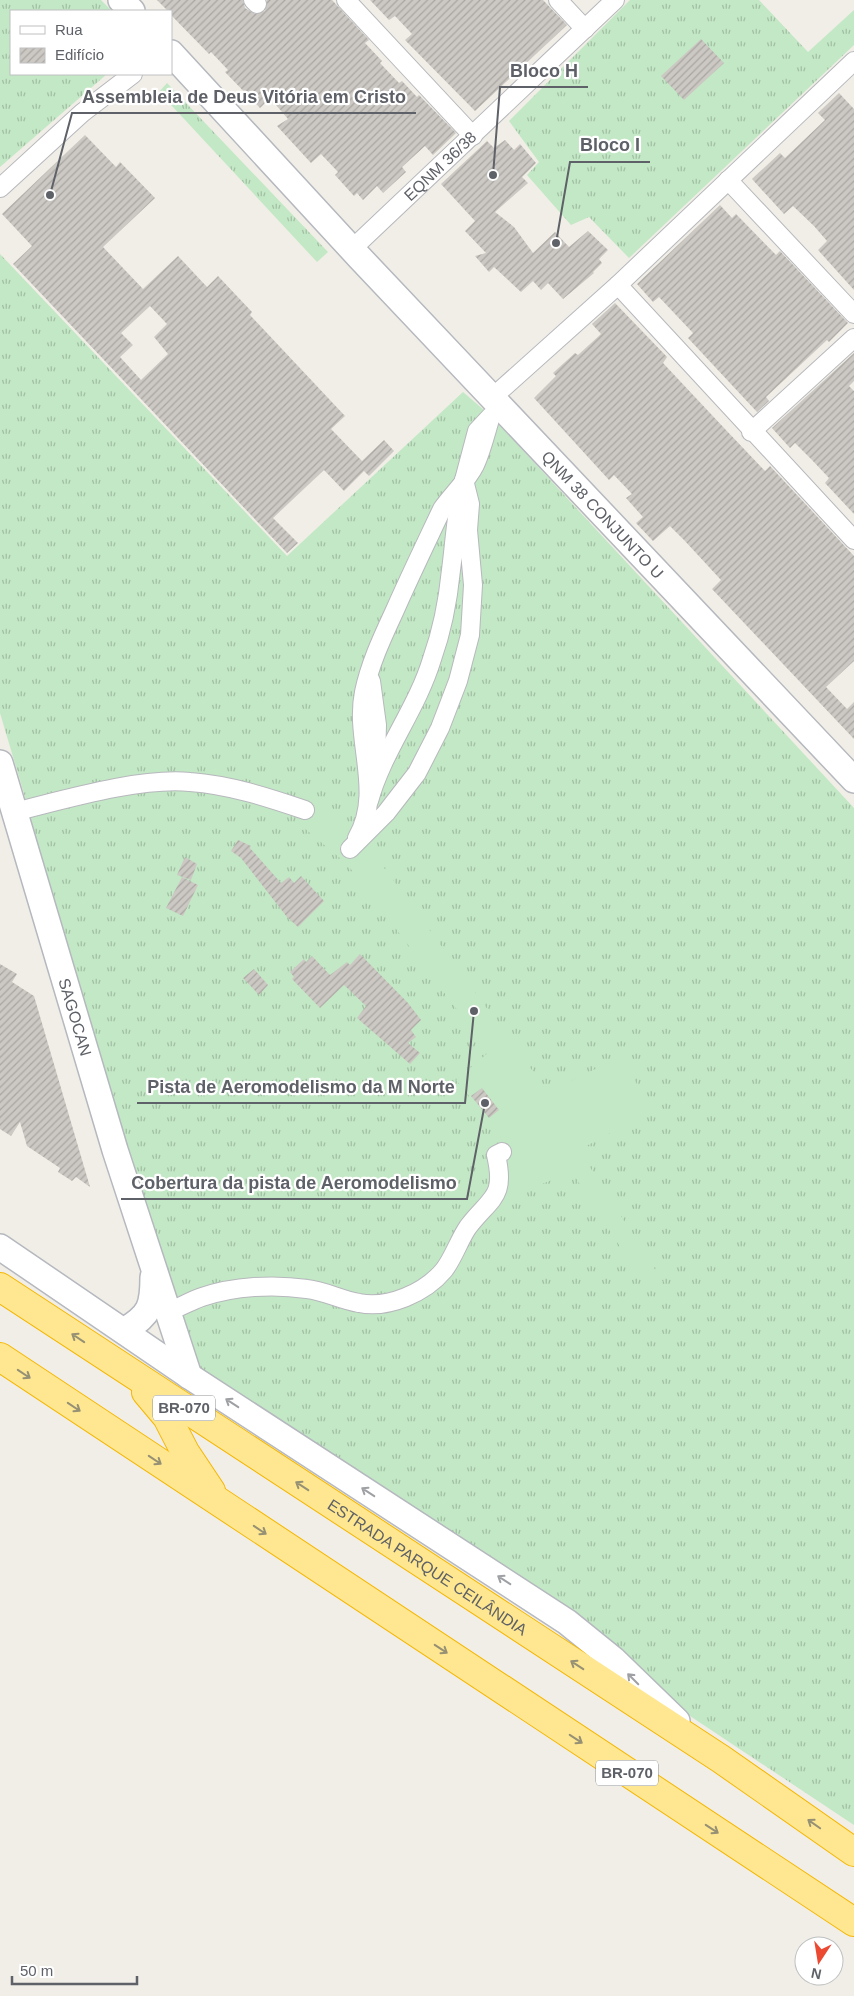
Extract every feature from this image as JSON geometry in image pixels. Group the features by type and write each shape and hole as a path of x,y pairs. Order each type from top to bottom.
{"highway":[{"name":"ESTRADA PARQUE CEILÂNDIA","path":"0,1287 721,1759 854,1852"},
{"name":"BR-070","path":"0,1357 854,1922"},
{"path":"119,1365 152,1398 219,1503"},
{"path":"100,1424 144,1435 218,1442 250,1451"}],"street":[{"path":"121,0 131,10"},
{"path":"346,0 473,136"},
{"path":"558,0 585,29"},
{"name":"EQNM 36/38","path":"352,249 615,0"},
{"name":"QNM 38 CONJUNTO U","path":"172,54 352,249 854,780"},
{"path":"493,397 618,285 728,180 850,72"},
{"path":"0,188 82,113 132,75"},
{"path":"728,180 854,314"},
{"path":"618,285 752,432 854,540"},
{"path":"752,432 854,338"},
{"path":"369,801 362,714 364,693 369,673 376,652 417,560 442,510 464,480"},
{"path":"375,778 406,722 432,661 448,597 458,504 464,480"},
{"path":"369,673 374,690 377,725 375,778 363,828 350,849 386,814 417,773 440,728 458,681 470,635 474,585 468,530 470,504 464,480"},
{"name":"SAGOCAN","path":"2,774 152,1270 189,1376"},
{"path":"14,812 149,783 189,782 266,797 304,810"},
{"path":"167,1312 228,1289 307,1289 358,1303 375,1305 394,1302 410,1294 443,1270 467,1229 497,1195 500,1171 496,1155 502,1152"},
{"path":"0,1247 125,1330 189,1376 568,1622 614,1660 669,1713 721,1759"},
{"name":"SAGOCAN","path":"125,1330 139,1322 148,1312 153,1298 152,1270"}],"green space":[{"path":"0,0 101,0 111,10 10,10 10,75 106,75 0,167"},
{"path":"630,0 759,0 808,52 854,10 854,45 629,258 589,217 571,225 527,175 539,162 509,121"},
{"path":"167,83 328,252 317,262 159,92"},
{"path":"0,254 287,556 463,392 491,416 854,808 854,1825 660,1696 204,1374 190,1359 25,816 25,797 0,713"},
{"path":"308,801 355,835 371,850 548,1092 622,1056 651,1111 579,1150 663,1282 648,1290 572,1172 502,1200 505,1192 506,1175 504,1159 495,1136 499,1133 456,1080 489,1052 347,864 297,822"}],"building":[{"path":"157,0 243,0 245,8 255,14 265,11 267,0 332,0 369,40 365,43 382,61 380,63 399,83 402,81 417,97 419,95 456,133 433,155 425,146 402,167 406,172 383,193 377,186 363,200 357,193 354,196 335,175 338,172 321,154 311,163 277,126 288,119 270,98 260,108 225,72 228,70 211,52 209,54 172,16 172,10 167,10"},
{"path":"370,0 543,0 567,25 475,111 405,40 412,34 395,16 389,20"},
{"path":"701,39 724,63 684,100 661,76"},
{"path":"839,93 854,109 854,290 818,250 827,241 814,226 793,206 784,214 752,179 780,153 785,158 825,120 818,113"},
{"path":"85,135 116,167 120,162 155,198 103,247 143,289 178,256 207,287 218,276 252,312 250,315 345,416 331,429 362,461 384,440 394,451 369,476 364,471 344,491 324,470 273,518 298,543 287,553 13,264 32,246 2,214","holes":["150,306 167,324 154,337 168,354 141,380 120,357 133,345 121,333"]},
{"path":"505,140 514,150 520,144 536,163 522,177 528,183 495,212 514,227 533,253 555,232 569,247 588,231 608,250 599,259 602,263 594,273 563,299 548,283 541,290 533,281 521,292 494,267 489,272 475,256 486,253 465,231 475,221 441,184 487,141 494,148"},
{"path":"720,205 732,218 736,214 776,255 780,251 848,323 766,397 769,401 757,412 688,338 693,333 659,297 653,302 637,284"},
{"path":"615,303 667,357 663,363 725,429 765,471 770,466 854,556 854,661 826,687 847,709 854,702 854,739 712,589 721,580 684,540 670,526 653,541 636,523 643,517 626,498 632,494 614,475 609,480 534,398 556,376 553,373 575,353 578,355 601,334 592,324"},
{"path":"854,353 854,381 849,386 854,391 854,514 825,483 829,478 812,460 795,443 790,448 772,428"},
{"path":"238,840 251,846 250,848 281,883 289,877 294,883 301,876 324,901 298,927 287,917 241,858 231,851"},
{"path":"185,857 197,864 191,880 177,875"},
{"path":"182,877 198,885 183,916 166,908"},
{"path":"360,954 408,1003 421,1020 411,1030 416,1037 408,1043 420,1053 410,1064 357,1018 366,1006 344,985 320,1008 292,979 294,977 290,972 304,959 306,962 312,956 330,975 347,962 350,965"},
{"path":"0,964 17,974 12,982 34,996 90,1187 76,1177 72,1181 58,1172 60,1168 27,1146 20,1122 11,1136 0,1129"},
{"path":"254,969 268,985 259,995 243,978"},
{"path":"482,1088 499,1110 489,1118 471,1096"}],"place":[{"name":"Bloco H","path":"493,175"},
{"name":"Assembleia de Deus Vitória em Cristo","path":"50,195"},
{"name":"Bloco I","path":"556,243"},
{"name":"Pista de Aeromodelismo da M Norte","path":"474,1011"},
{"name":"Cobertura da pista de Aeromodelismo","path":"485,1103"}]}
